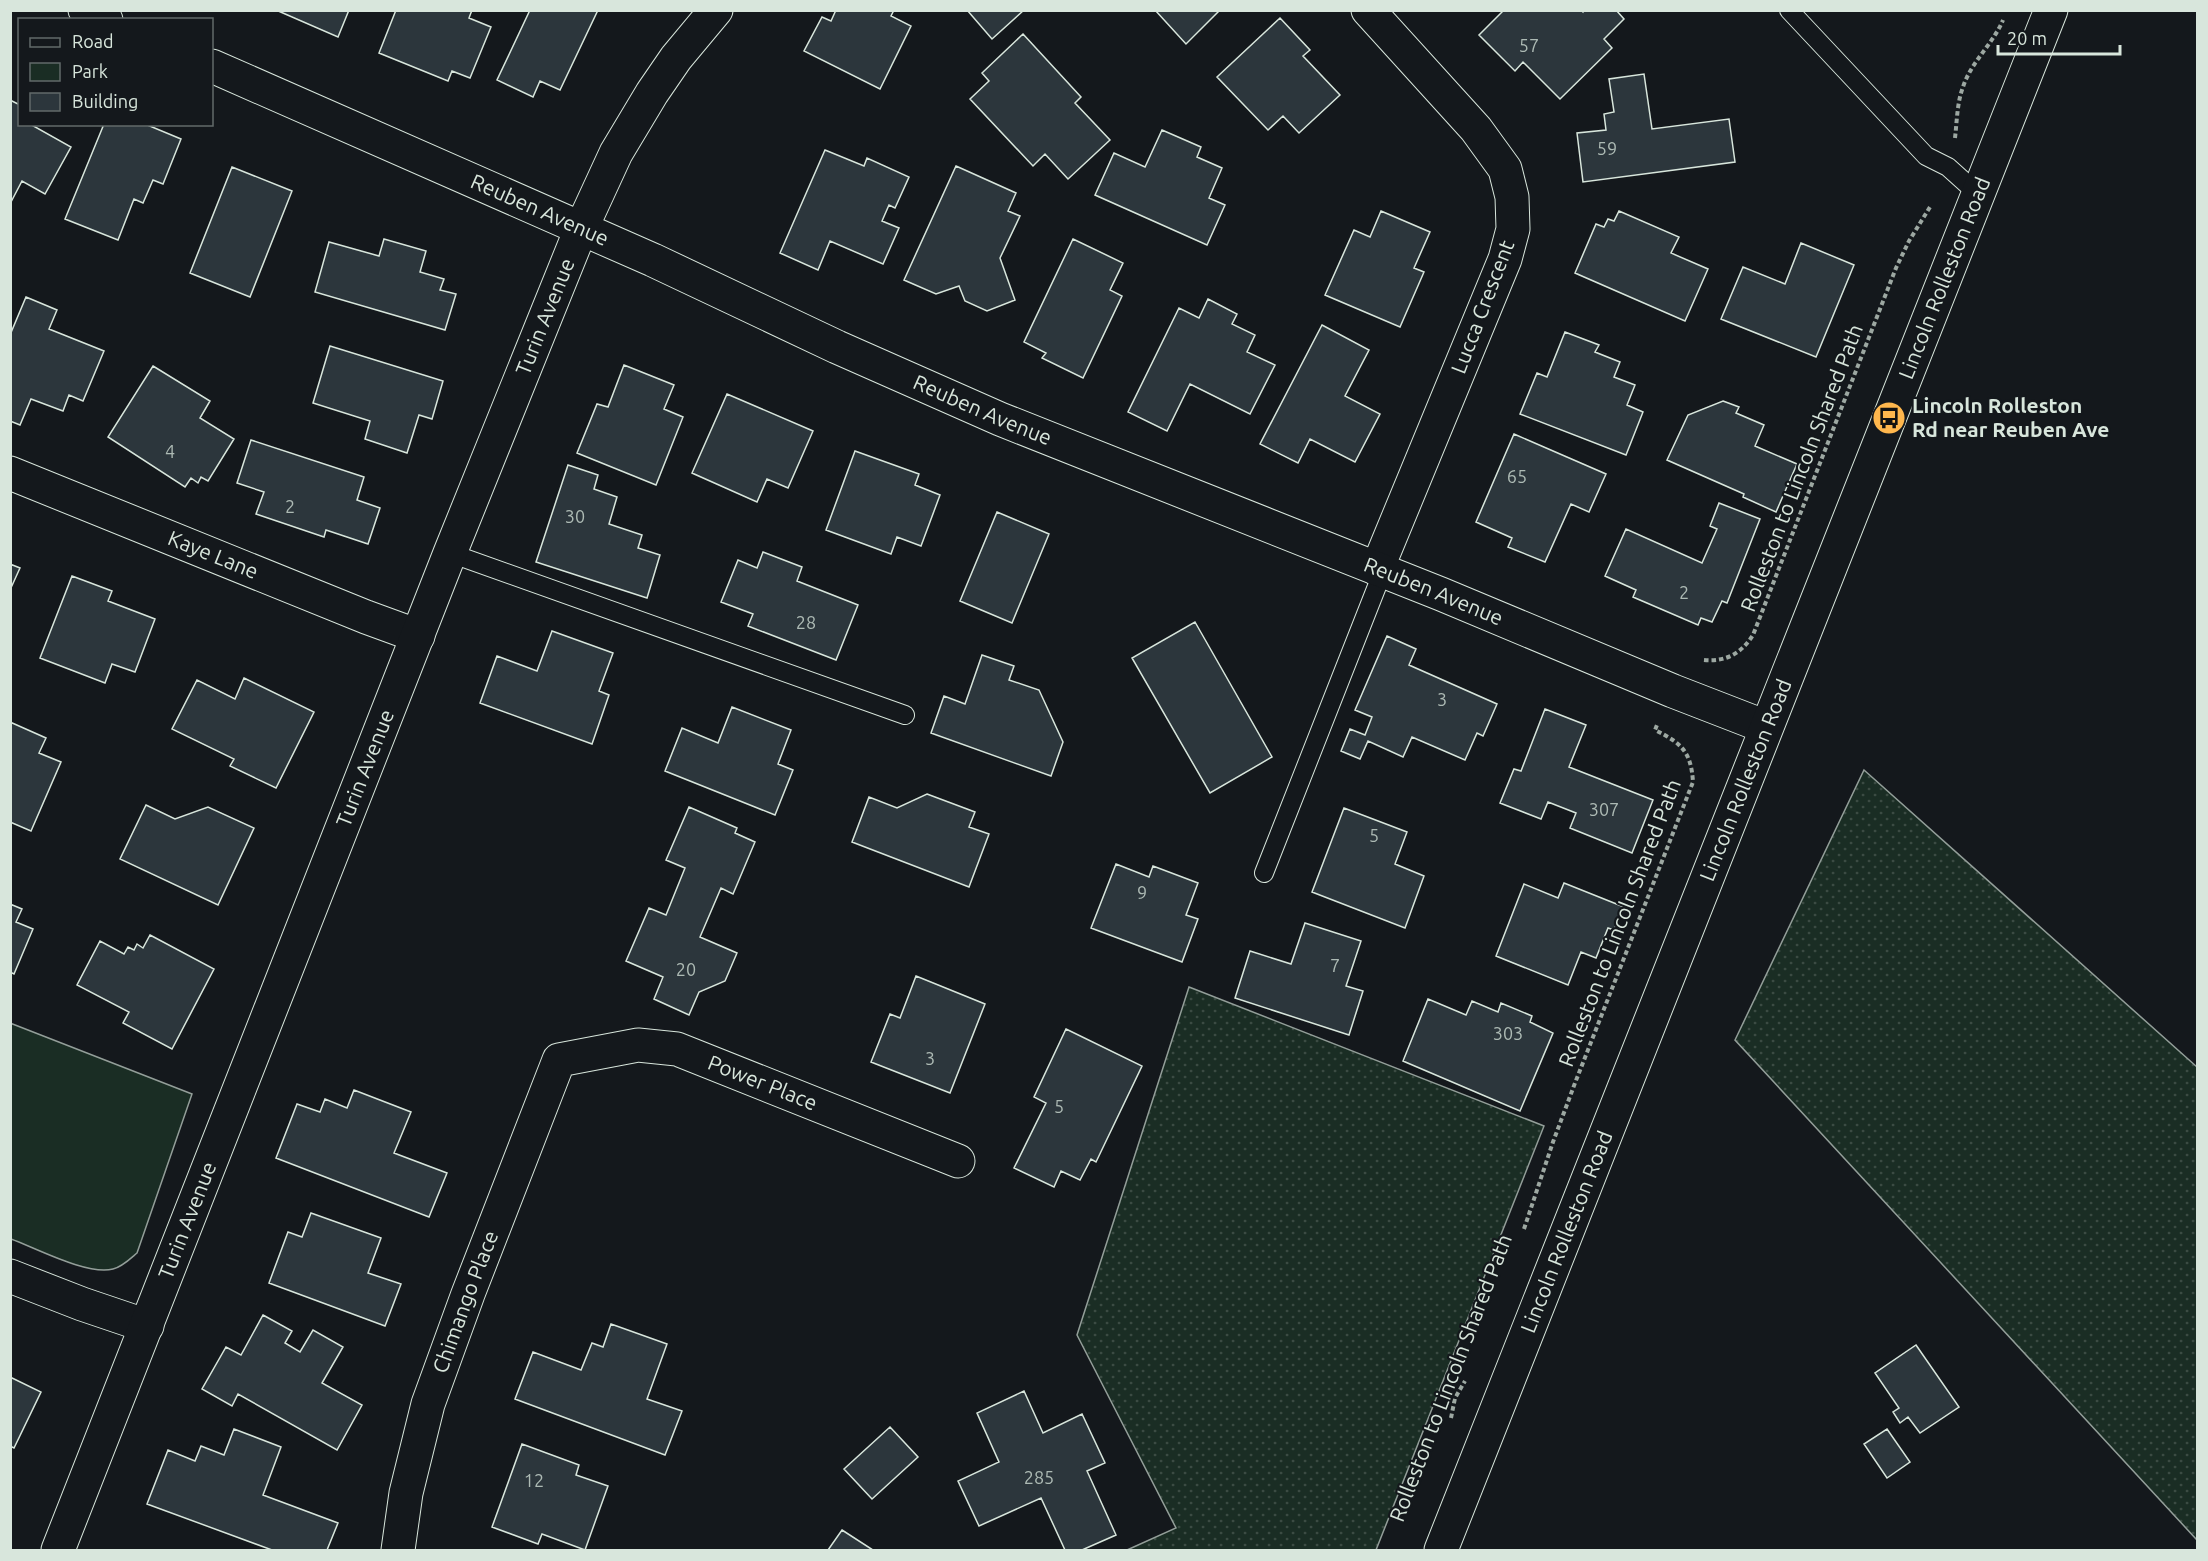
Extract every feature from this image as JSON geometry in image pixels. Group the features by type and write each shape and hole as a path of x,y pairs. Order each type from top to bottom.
{"street":[{"path":"85,10 102,18"},
{"name":"Turin Avenue","path":"58,1551 450,553 581,229 616,153 652,93 676,58 716,10"},
{"name":"Lucca Crescent","path":"1368,10 1492,149 1505,169 1512,197 1513,229 1505,259 1380,570"},
{"name":"Lincoln Rolleston Road","path":"1441,1551 2051,10"},
{"name":"Reuben Avenue","path":"213,66 581,229 1000,419 1766,727"},
{"name":"Kaye Lane","path":"10,473 418,636"},
{"name":"Power Place","path":"559,1060 638,1045 677,1049 958,1161"},
{"name":"Chimango Place","path":"398,1551 406,1493 428,1404 559,1060"},
{"path":"10,1276 147,1326"}],"lane":[{"path":"1789,10 1926,156 1948,167 1978,194"},
{"path":"450,553 905,715"},
{"path":"1264,873 1380,570"}],"path":[{"name":"Rolleston to Lincoln Shared Path","path":"1524,1230 1575,1083 1693,782 1688,754 1680,744 1655,730 1688,656 1705,661 1725,658 1737,654 1746,646 1752,635 1896,268 1909,241 1932,204 1948,167 1955,140 1963,87 1969,73 1997,33 2007,10"},
{"name":"Rolleston to Lincoln Shared Path","path":"1450,1420 1455,1398 1469,1376"}],"green space":[{"path":"1864,770 2197,1067 2197,1540 1735,1040"},
{"path":"1189,987 1544,1126 1376,1550 1127,1550 1176,1528 1077,1335"},
{"path":"10,1023 192,1094 137,1253 116,1268 90,1269 11,1239"}],"building":[{"path":"276,10 349,10 338,37"},
{"path":"396,10 472,10 469,18 491,27 470,78 452,71 448,81 379,53"},
{"path":"530,10 598,10 560,90 540,81 533,97 497,80"},
{"path":"836,10 894,10 891,16 911,26 880,89 804,51 822,17 831,21"},
{"path":"967,10 1024,10 992,39"},
{"path":"1155,10 1220,10 1186,44"},
{"path":"1504,10 1581,10 1583,12 1584,10 1616,10 1624,19 1604,39 1612,48 1560,99 1523,62 1515,71 1479,35"},
{"path":"1280,18 1310,50 1303,56 1340,95 1299,133 1283,116 1268,130 1217,77"},
{"path":"1023,34 1081,97 1075,103 1110,140 1068,179 1045,154 1033,166 970,99 989,81 982,73"},
{"path":"1644,74 1652,129 1729,119 1735,162 1583,182 1577,133 1606,130 1604,114 1614,112 1609,79"},
{"path":"10,100 18,104 18,126 34,126 71,147 45,194 22,181 11,202"},
{"path":"103,126 150,126 181,139 163,184 153,180 143,203 134,199 118,240 65,219"},
{"path":"1162,130 1201,147 1197,157 1222,168 1209,198 1225,205 1207,245 1095,195 1114,153 1145,167"},
{"path":"825,150 864,166 867,158 909,177 895,208 889,205 882,221 899,228 883,264 830,241 818,270 780,253"},
{"path":"956,166 1016,193 1008,211 1020,216 1000,258 1015,300 987,311 965,301 959,286 936,294 904,280"},
{"path":"232,167 292,191 250,297 190,273"},
{"path":"1381,211 1430,232 1414,268 1424,272 1400,327 1325,295 1354,230 1370,237"},
{"path":"1619,211 1679,237 1671,253 1708,269 1685,321 1575,273 1596,224 1604,227 1608,219 1614,221"},
{"path":"384,239 426,251 420,272 444,279 440,290 456,294 445,330 315,292 329,242 379,256"},
{"path":"1073,239 1123,263 1110,290 1122,296 1083,378 1042,358 1046,353 1024,342"},
{"path":"1801,243 1854,265 1816,357 1721,319 1743,267 1785,284"},
{"path":"26,297 57,310 49,329 104,351 83,401 69,395 63,411 31,399 20,425 10,421 10,335"},
{"path":"1208,299 1237,314 1232,324 1255,335 1247,352 1275,365 1250,414 1190,384 1167,431 1128,412 1179,308 1199,318"},
{"path":"1322,325 1369,350 1345,396 1380,414 1355,462 1310,439 1298,463 1260,444"},
{"path":"1565,332 1599,345 1595,352 1620,362 1614,377 1635,385 1627,405 1643,412 1626,455 1520,414 1537,373 1547,377"},
{"path":"330,346 443,381 432,419 419,415 407,453 365,439 370,421 313,403"},
{"path":"624,365 674,385 664,409 683,417 656,485 577,453 597,404 608,407"},
{"path":"153,366 210,401 200,418 234,439 208,481 201,477 198,483 191,478 185,487 108,437"},
{"path":"727,394 813,431 788,488 767,479 757,502 692,473"},
{"path":"1723,401 1739,407 1736,413 1764,425 1755,446 1797,464 1776,512 1743,497 1744,494 1667,460 1688,415"},
{"path":"1514,434 1606,474 1589,512 1571,504 1545,562 1508,547 1512,538 1476,522"},
{"path":"251,440 364,477 357,500 380,508 368,544 326,530 324,537 256,514 264,492 237,483"},
{"path":"855,451 919,474 915,485 940,495 921,546 897,537 891,554 826,530"},
{"path":"568,465 598,475 594,489 617,497 609,524 642,535 638,548 660,555 647,598 536,562"},
{"path":"1719,503 1760,519 1727,603 1722,601 1712,622 1701,618 1698,625 1633,597 1636,590 1605,576 1626,529 1702,563 1717,529 1710,526"},
{"path":"997,512 1049,534 1012,623 960,601"},
{"path":"763,552 802,567 797,581 858,605 836,660 748,626 753,614 721,602 738,560 757,568"},
{"path":"10,564 20,568 10,590"},
{"path":"72,576 112,591 108,601 155,619 135,672 112,664 105,683 40,658"},
{"path":"1195,622 1272,757 1210,793 1132,658"},
{"path":"552,631 613,653 599,691 609,695 592,744 480,703 497,656 537,671"},
{"path":"1387,636 1416,649 1409,665 1497,704 1483,736 1477,733 1465,760 1412,737 1403,757 1368,741 1360,759 1341,751 1350,729 1365,735 1372,717 1355,710"},
{"path":"982,655 1014,666 1009,680 1039,690 1063,742 1051,776 931,733 944,696 965,704"},
{"path":"244,678 314,712 276,788 230,766 234,759 172,729 197,680 235,699"},
{"path":"732,707 791,730 778,764 793,770 775,815 665,771 682,728 718,743"},
{"path":"1545,709 1586,725 1569,767 1653,800 1632,853 1570,828 1576,813 1548,802 1541,819 1500,803 1514,769 1521,771"},
{"path":"10,722 46,738 39,753 61,762 31,831 10,822"},
{"path":"927,794 975,812 969,827 989,834 969,887 852,842 869,797 897,808"},
{"path":"146,805 175,819 208,807 254,828 218,905 120,859"},
{"path":"689,807 737,828 735,833 755,842 733,894 721,888 700,937 737,953 725,981 699,992 689,1015 654,999 663,977 626,961 649,908 666,915 685,868 666,860"},
{"path":"1344,808 1407,832 1395,864 1424,876 1405,928 1312,892"},
{"path":"1116,864 1149,877 1153,866 1198,883 1186,915 1198,919 1182,962 1091,928"},
{"path":"1564,883 1624,907 1614,930 1608,928 1596,958 1581,952 1568,985 1496,956 1524,884 1558,898"},
{"path":"10,904 22,909 16,922 33,929 14,974 10,972"},
{"path":"1305,923 1361,941 1346,986 1363,991 1349,1035 1235,998 1250,951 1291,964"},
{"path":"150,935 214,969 172,1049 123,1023 129,1012 77,985 100,941 124,954 128,947 134,950 137,944 143,948"},
{"path":"916,976 985,1004 950,1093 871,1062 890,1014 900,1018"},
{"path":"1428,999 1466,1015 1472,1001 1498,1012 1501,1003 1532,1016 1530,1022 1553,1033 1520,1111 1403,1061"},
{"path":"1066,1029 1142,1066 1096,1162 1091,1159 1080,1180 1061,1171 1054,1187 1014,1168 1046,1103 1034,1097"},
{"path":"354,1090 411,1112 394,1153 447,1173 429,1217 276,1158 297,1104 320,1112 325,1099 347,1108"},
{"path":"311,1213 381,1238 368,1273 401,1284 385,1326 269,1283 288,1232 302,1237"},
{"path":"263,1315 292,1331 285,1343 300,1352 313,1330 343,1347 322,1383 362,1405 337,1450 238,1394 232,1406 202,1389 226,1347 241,1355"},
{"path":"611,1324 667,1344 647,1399 682,1411 665,1455 515,1399 533,1352 581,1370 592,1343 603,1347"},
{"path":"1916,1345 1959,1407 1920,1433 1908,1417 1900,1423 1893,1412 1899,1408 1875,1373"},
{"path":"10,1377 41,1392 14,1448 10,1446"},
{"path":"1024,1391 1043,1433 1082,1414 1105,1463 1087,1471 1116,1535 1082,1550 1065,1550 1041,1498 979,1526 958,1481 999,1462 977,1413"},
{"path":"890,1427 918,1457 872,1499 844,1469"},
{"path":"234,1429 281,1447 263,1495 338,1523 327,1550 272,1550 147,1504 168,1450 195,1461 201,1446 224,1455"},
{"path":"1887,1429 1910,1462 1887,1478 1864,1444"},
{"path":"522,1444 579,1465 576,1475 608,1486 585,1550 542,1534 538,1544 492,1527"},
{"path":"842,1530 873,1550 828,1550"}],"place":[{"name":"Lincoln Rolleston Rd near Reuben Ave","path":"1889,418"}]}
